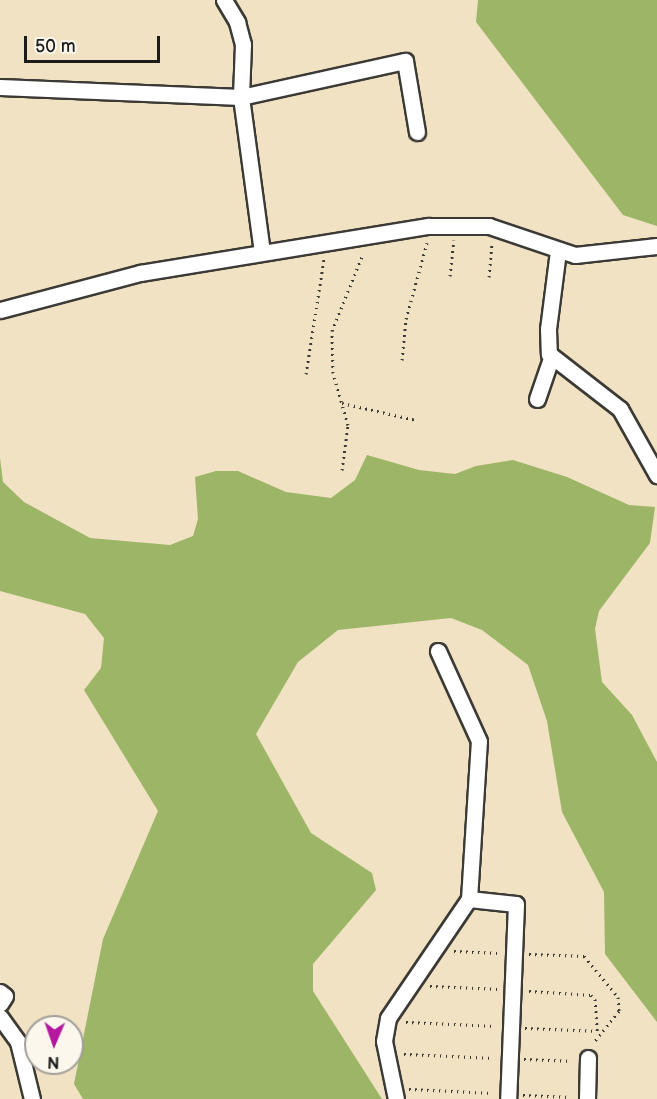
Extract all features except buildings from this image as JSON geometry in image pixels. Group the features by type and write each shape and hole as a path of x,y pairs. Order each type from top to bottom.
{"street":[{"path":"224,0 237,22 243,44 241,97 262,252"},
{"path":"0,87 241,97 405,61 417,132"},
{"path":"0,310 140,273 428,226 456,224 494,227 558,251 592,255 657,246"},
{"path":"537,399 552,358 548,329 558,251"},
{"path":"552,358 620,409 657,475"},
{"path":"394,1093 386,1054 388,1018 469,899 479,741 438,651"},
{"path":"469,899 516,904 509,1096"},
{"path":"0,992 5,996 0,1004"},
{"path":"0,1017 18,1042 32,1099"},
{"path":"587,1099 588,1060"}],"path":[{"path":"450,276 456,224"},
{"path":"402,360 406,319 428,226"},
{"path":"489,277 494,227"},
{"path":"342,470 348,425 333,373 332,331 363,258 363,237"},
{"path":"306,374 327,243"},
{"path":"342,403 416,420"},
{"path":"386,1054 588,1060 595,1040 619,1011 618,997 584,956 434,950"},
{"path":"394,1093 587,1099"}],"green space":[{"path":"478,0 657,0 657,226 623,215 476,22"},
{"path":"367,455 419,470 455,474 476,466 513,460 567,477 629,505 655,507 650,543 599,611 595,629 602,682 632,715 657,762 657,1022 605,954 604,892 562,812 547,721 528,665 482,630 451,618 338,630 298,662 256,734 311,833 372,873 376,890 313,964 313,991 382,1099 83,1099 74,1084 76,1075 84,1075 84,1034 103,939 158,811 84,690 101,668 104,638 85,614 0,591 0,458 3,482 24,502 90,538 170,545 193,536 198,519 195,477 216,471 238,471 286,492 331,498 355,480"}]}
